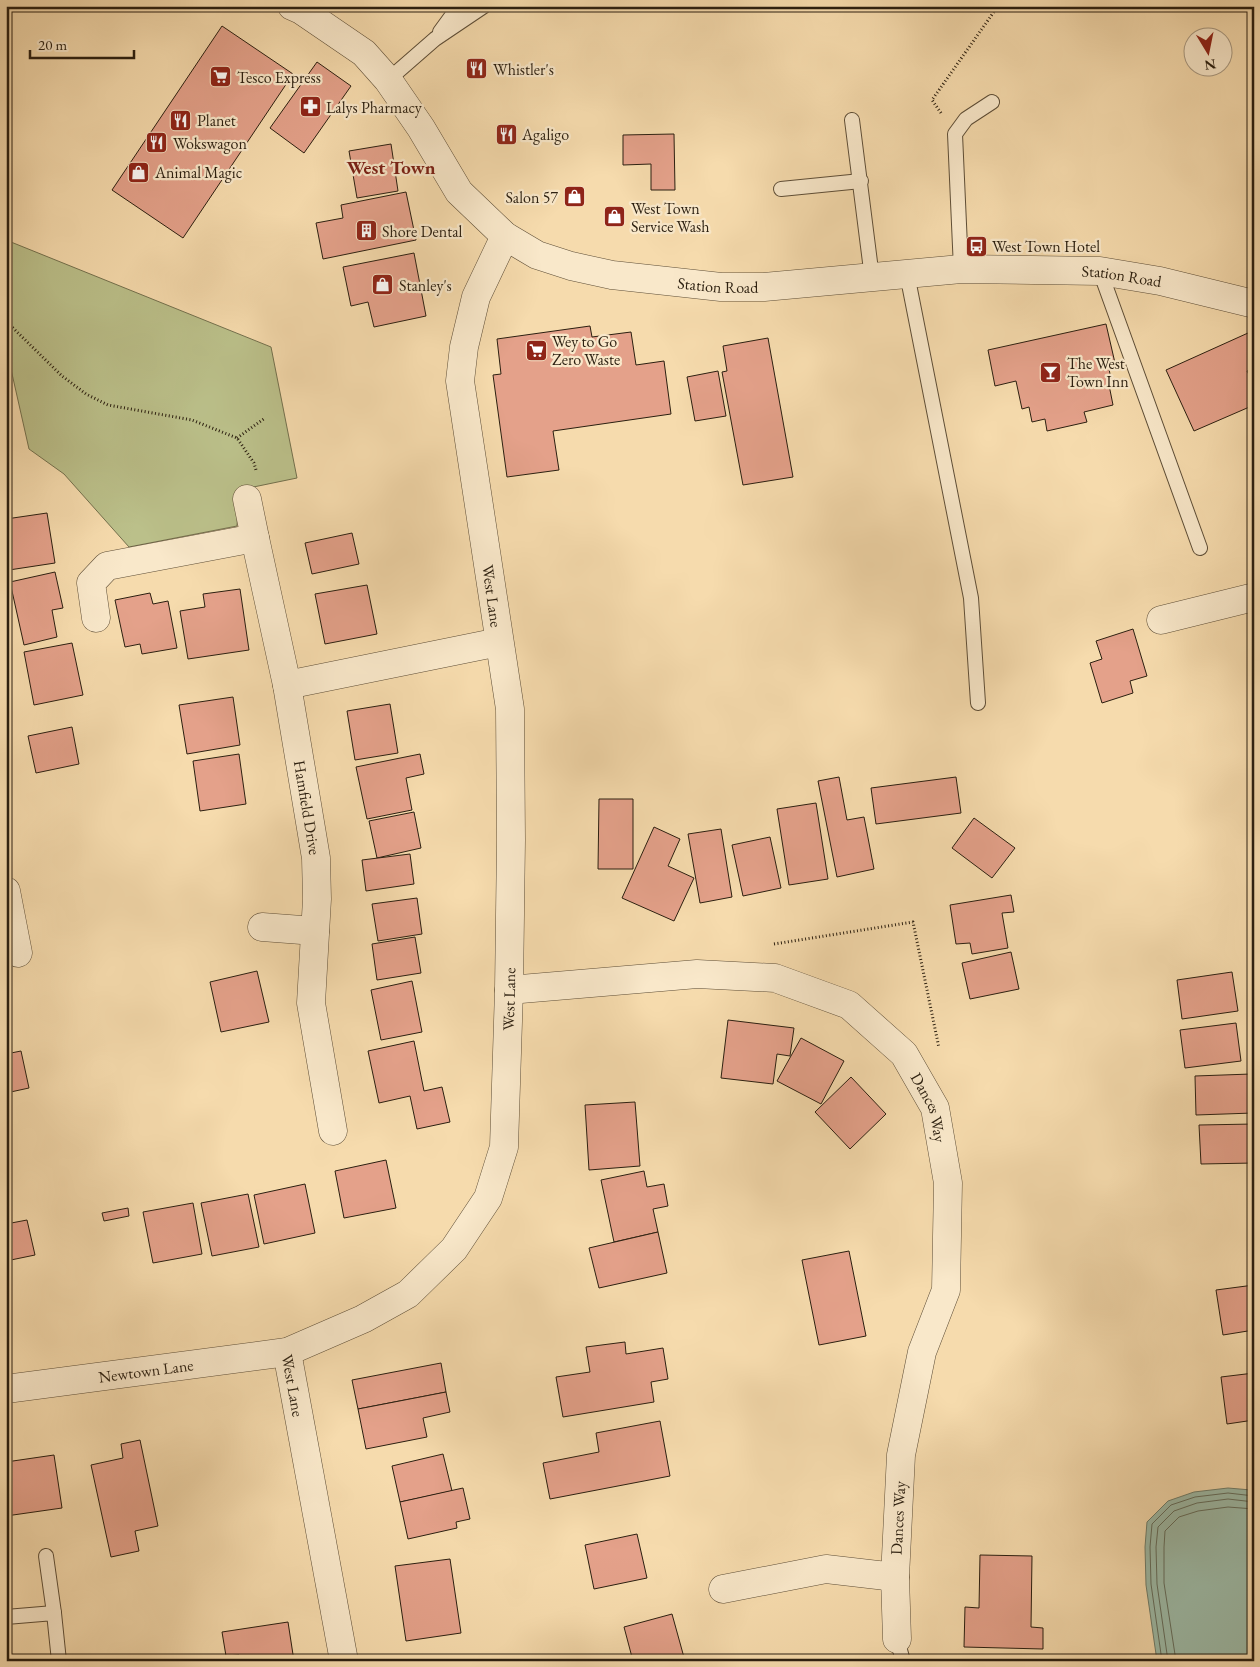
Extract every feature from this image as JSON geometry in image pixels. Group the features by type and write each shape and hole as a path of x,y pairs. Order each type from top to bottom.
{"street":[{"name":"Station Road","path":"298,7 364,53 388,80 421,128 459,192 505,236 537,255 571,266 612,275 721,287 764,287 961,269 1100,271 1160,280 1254,304"},
{"name":"West Lane","path":"344,1661 287,1352 363,1319 408,1294 454,1249 488,1198 504,1147 509,990 510,709 460,381 464,347 476,297 505,236"},
{"name":"Hamfield Drive","path":"247,499 287,685 316,858 317,899 311,1003 333,1132"},
{"path":"96,618 91,583 106,566 255,538"},
{"path":"1161,620 1254,597"},
{"path":"287,685 499,642"},
{"path":"7,898 18,953"},
{"path":"262,927 315,931"},
{"name":"Dances Way","path":"509,990 697,974 775,978 849,1005 904,1054 935,1108 948,1183 946,1290 922,1352 901,1455 895,1577 900,1650"},
{"name":"Newtown Lane","path":"6,1389 287,1352"},
{"name":"Dances Way","path":"724,1589 826,1569 895,1577"}],"lane":[{"path":"435,39 459,6"},
{"path":"388,80 435,39 484,6"},
{"path":"961,269 955,134 966,119 992,102"},
{"path":"852,120 872,278"},
{"path":"781,190 860,181"},
{"path":"1100,271 1200,548"},
{"path":"907,274 971,598 978,703"},
{"path":"46,1556 59,1661"},
{"path":"6,1617 54,1613"}],"path":[{"path":"955,134 932,100 998,6"},
{"path":"6,325 13,328 62,376 86,394 108,405 192,420 237,438 254,463 260,486 247,499"},
{"path":"237,438 265,418"}],"green space":[{"path":"6,240 271,347 297,478 239,490 237,526 129,547 64,474 29,449 8,356 6,356"}],"water":[{"path":"1228,1488 1251,1490 1254,1493 1254,1661 1157,1661 1146,1585 1145,1547 1147,1522 1168,1501 1194,1492"}],"building":[{"path":"222,26 293,74 183,238 112,190"},
{"name":"Lalys Pharmacy","path":"317,62 351,86 304,153 270,128"},
{"path":"674,134 675,190 651,190 651,164 623,165 623,135"},
{"path":"391,144 398,191 357,198 349,151"},
{"name":"Shore Dental","path":"406,192 416,240 323,259 316,223 343,218 341,205"},
{"name":"Stanley's","path":"414,253 426,316 374,327 368,302 351,306 343,267"},
{"name":"The West Town Inn","path":"1106,324 1115,363 1108,364 1112,384 1109,385 1113,405 1084,412 1087,422 1047,431 1045,419 1032,422 1029,407 1022,409 1016,381 995,386 988,350"},
{"path":"590,326 592,337 631,332 636,365 664,361 671,414 553,431 559,470 507,477 493,375 501,374 497,339"},
{"path":"1248,333 1254,347 1254,368 1247,371 1254,384 1254,405 1194,431 1166,370"},
{"path":"768,338 793,477 743,485 722,372 727,371 723,346"},
{"path":"718,371 726,416 695,421 687,377"},
{"path":"47,513 55,563 9,570 6,552 6,519"},
{"path":"352,533 359,564 312,574 305,543"},
{"path":"55,572 63,608 52,610 57,637 24,645 10,582"},
{"path":"367,585 377,634 325,644 315,594"},
{"path":"240,589 249,650 188,659 180,611 205,607 203,594"},
{"path":"150,593 153,604 168,601 177,648 142,654 140,644 125,647 115,600"},
{"path":"1133,629 1147,676 1130,681 1133,693 1102,703 1090,663 1102,659 1096,641"},
{"path":"72,643 83,695 34,705 24,652"},
{"path":"233,697 240,745 187,754 179,705"},
{"path":"390,704 398,753 355,760 347,711"},
{"path":"72,727 79,764 36,773 28,736"},
{"path":"239,754 246,804 200,811 193,761"},
{"path":"420,754 424,774 406,778 412,810 367,819 356,767"},
{"path":"839,777 847,820 864,817 874,869 837,877 818,781"},
{"path":"956,777 961,813 876,824 871,788"},
{"path":"599,799 633,799 633,869 598,869"},
{"path":"816,803 828,879 789,885 777,809"},
{"path":"414,812 421,848 377,858 369,821"},
{"path":"974,818 1015,848 992,878 952,848"},
{"path":"654,827 680,839 668,866 694,878 674,921 622,898"},
{"path":"721,829 732,897 700,903 688,834"},
{"path":"770,837 781,888 743,896 732,845"},
{"path":"410,854 414,884 366,891 362,860"},
{"path":"1011,895 1014,912 1002,913 1008,948 972,954 970,943 956,944 950,905"},
{"path":"417,898 422,934 378,941 372,904"},
{"path":"415,937 421,973 377,980 372,944"},
{"path":"1011,952 1019,989 970,999 962,963"},
{"path":"257,971 269,1022 221,1032 210,982"},
{"path":"1232,972 1238,1011 1182,1019 1177,980"},
{"path":"412,981 422,1032 381,1040 371,990"},
{"path":"728,1020 794,1028 790,1056 777,1054 773,1084 721,1078"},
{"path":"1236,1023 1241,1061 1185,1068 1180,1030"},
{"path":"801,1038 844,1061 821,1104 777,1081"},
{"path":"414,1041 424,1091 442,1087 450,1122 417,1129 410,1096 379,1103 368,1051"},
{"path":"21,1051 29,1088 6,1093 6,1054"},
{"path":"1251,1074 1253,1113 1196,1115 1195,1076"},
{"path":"851,1077 886,1114 850,1149 815,1112"},
{"path":"635,1102 640,1166 589,1170 585,1105"},
{"path":"1254,1124 1254,1163 1201,1164 1199,1125"},
{"path":"386,1160 396,1208 344,1218 335,1171"},
{"path":"644,1171 647,1187 664,1184 668,1206 653,1209 658,1232 614,1242 601,1180"},
{"path":"305,1184 315,1233 264,1244 254,1195"},
{"path":"248,1194 259,1247 212,1256 201,1203"},
{"path":"193,1203 202,1254 153,1263 143,1212"},
{"path":"128,1208 129,1216 104,1221 102,1213"},
{"path":"27,1220 35,1255 6,1261 6,1224"},
{"path":"658,1232 667,1273 599,1288 589,1248"},
{"path":"849,1251 866,1336 819,1345 802,1260"},
{"path":"1254,1285 1254,1330 1223,1335 1216,1290"},
{"path":"625,1342 626,1354 663,1348 668,1379 651,1382 654,1402 563,1417 556,1377 590,1372 586,1347"},
{"path":"441,1363 446,1392 358,1409 352,1380"},
{"path":"1254,1373 1254,1420 1227,1424 1221,1377"},
{"path":"446,1392 450,1412 423,1418 427,1437 366,1449 358,1409"},
{"path":"660,1421 670,1476 550,1499 543,1463 599,1452 596,1433"},
{"path":"140,1440 158,1526 135,1531 139,1551 111,1557 91,1465 123,1458 121,1444"},
{"path":"443,1454 452,1491 400,1502 392,1466"},
{"path":"54,1455 62,1508 6,1516 6,1462"},
{"path":"463,1488 470,1519 456,1522 457,1528 408,1539 400,1502"},
{"path":"637,1534 647,1578 594,1589 585,1545"},
{"path":"980,1555 1032,1556 1031,1627 1043,1628 1043,1649 964,1647 965,1607 979,1608"},
{"path":"450,1559 461,1633 406,1641 395,1566"},
{"path":"672,1614 685,1661 633,1661 624,1627"},
{"path":"288,1622 294,1661 240,1661 239,1655 226,1656 222,1632"}],"place":[{"name":"Whistler's","path":"477,69"},
{"name":"Tesco Express","path":"221,77"},
{"name":"Lalys Pharmacy","path":"310,107"},
{"name":"Planet","path":"181,120"},
{"name":"Agaligo","path":"506,134"},
{"name":"Wokswagon","path":"157,143"},
{"name":"Animal Magic","path":"139,172"},
{"name":"Salon 57","path":"574,197"},
{"name":"West Town Service Wash","path":"615,217"},
{"name":"Shore Dental","path":"366,231"},
{"name":"West Town Hotel","path":"976,246"},
{"name":"Stanley's","path":"383,285"},
{"name":"Wey to Go Zero Waste","path":"536,350"},
{"name":"The West Town Inn","path":"1051,372"}],"district":[{"name":"West Town","path":"391,167"}]}
